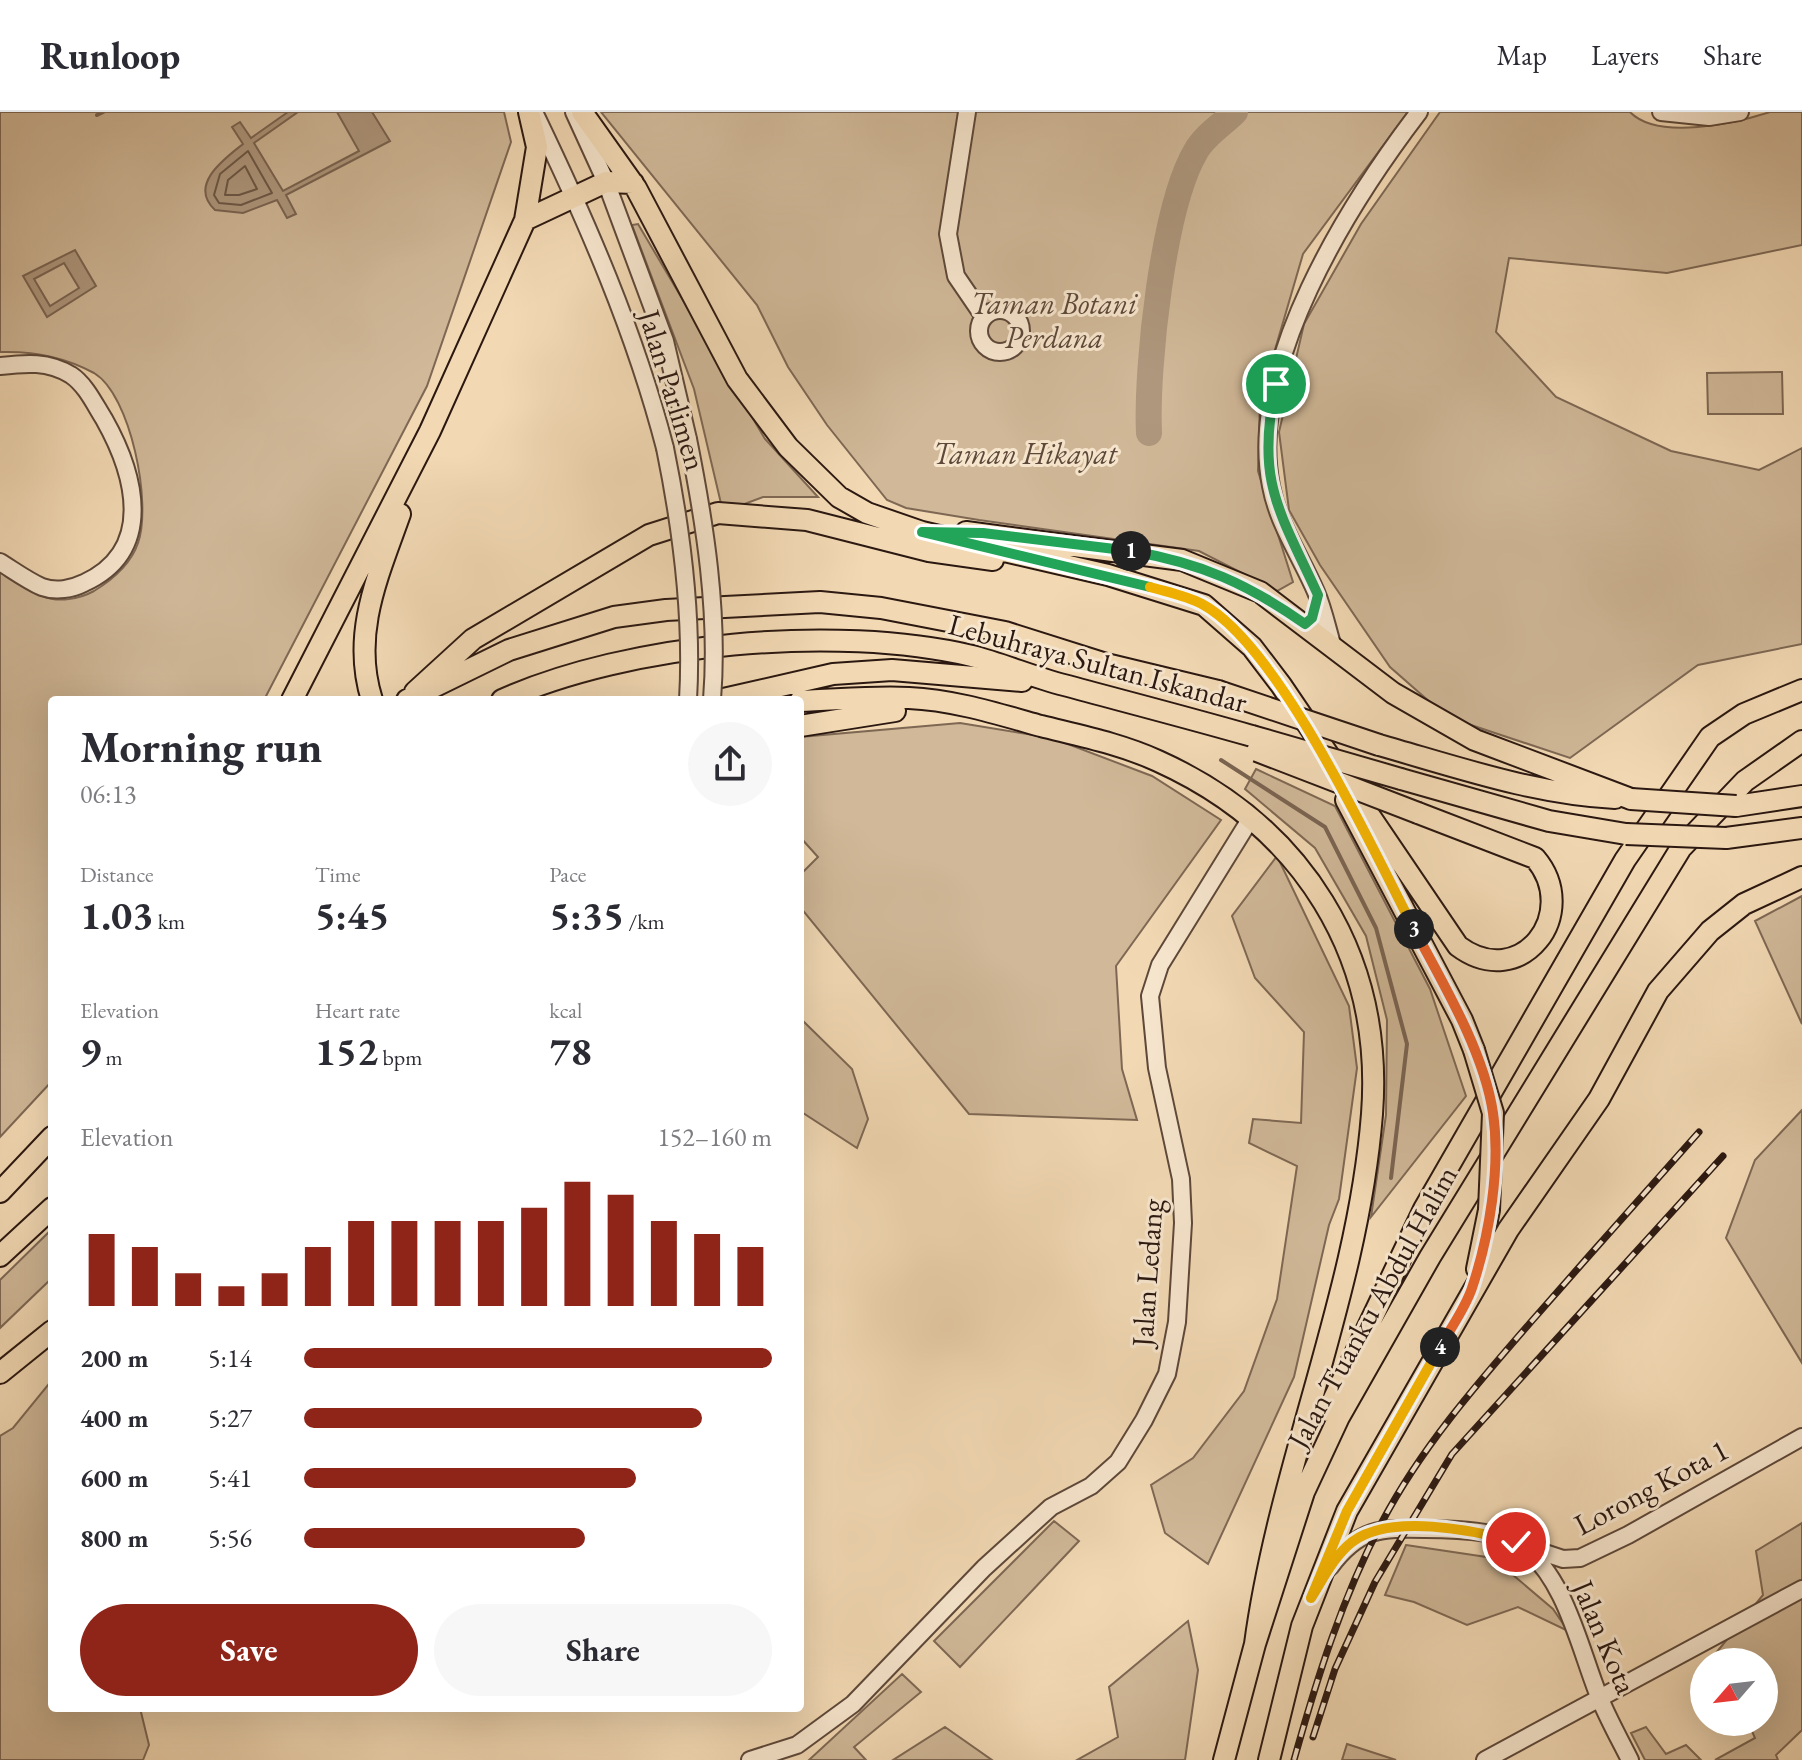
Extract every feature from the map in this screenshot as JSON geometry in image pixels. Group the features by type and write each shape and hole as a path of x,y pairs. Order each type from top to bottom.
{"main road":[{"path":"294,696 430,431 525,220 537,147 532,112"},
{"path":"582,112 633,183 737,379 788,447 839,497 867,513 922,532 1108,575 1204,605 1252,647 1281,685 1458,946 1477,957 1498,961 1513,958 1537,943 1548,924 1552,904 1546,875 1535,858 1418,813 1254,743"},
{"path":"525,220 606,182 633,183"},
{"path":"371,696 363,656 365,615 430,431"},
{"path":"412,696 473,639 649,535 718,513 807,520 929,551 1108,575"},
{"path":"922,532 983,533 1182,560 1260,592 1393,693 1475,740 1631,799"},
{"name":"Lebuhraya Sultan Iskandar","path":"416,696 509,650 614,617 666,610 820,602 881,608 1005,632 1106,664 1218,691 1379,745 1528,786 1577,796 1736,806 1802,796"},
{"name":"Lebuhraya Sultan Iskandar","path":"513,696 592,666 648,654 774,644 859,642 916,647 972,656 1062,685 1142,704 1254,743 1401,779 1549,821 1626,834 1726,838 1802,828"},
{"path":"737,696 833,674 892,670 1062,685"},
{"path":"1281,685 1370,843 1462,1020 1474,1050 1493,1113 1494,1164 1489,1210 1471,1292"},
{"path":"1304,1492 1317,1434 1424,1209 1625,860 1710,737 1744,714 1802,690"},
{"path":"804,701 905,697 971,708 1112,744 1158,761 1209,788 1251,818 1292,855 1334,918 1358,976 1370,1033 1372,1112 1351,1244 1265,1570 1255,1644"},
{"path":"804,725 872,712 971,708"},
{"name":"Jalan Tuanku Abdul Halim","path":"1224,1760 1255,1644 1304,1492 1382,1337 1681,848 1745,781 1802,741"},
{"path":"1269,1760 1311,1598 1347,1511 1508,1230 1599,1099 1658,991 1710,931 1744,904 1802,877"},
{"path":"0,1192 48,1141"},
{"path":"0,1256 48,1212"},
{"path":"0,1373 48,1334"}],"street":[{"name":"Jalan Parlimen","path":"532,112 574,196 636,349 665,448 685,568 690,663 688,696"},
{"name":"Jalan Parlimen","path":"574,112 606,182 665,341 703,511 714,671 712,696"},
{"path":"967,112 948,234 956,276 984,317"},
{"path":"1332,644 1318,595 1290,539 1271,488 1265,448 1268,420 1282,355 1319,271 1345,221 1419,112"},
{"path":"1661,112 1709,117 1740,112"},
{"path":"636,349 665,341"},
{"path":"0,366 33,362 74,377 88,394 129,471 133,520 118,558 99,576 79,585 58,590 42,587 0,562"},
{"path":"1305,624 1312,618 1318,595"},
{"name":"Jalan Ledang","path":"750,1760 797,1745 853,1704 984,1568 1039,1517 1051,1507 1091,1486 1118,1462 1144,1420 1167,1374 1177,1322 1183,1223 1181,1179 1157,1068 1150,996 1160,965 1251,818"},
{"name":"Lorong Kota 1","path":"1521,1545 1563,1559 1580,1558 1628,1535 1802,1437"},
{"path":"1311,1598 1340,1554 1356,1539 1376,1530 1451,1529 1484,1533 1521,1545"},
{"name":"Jalan Kota","path":"1521,1545 1540,1564 1564,1604 1600,1699 1630,1760"},
{"path":"1485,1760 1802,1589"}],"green space":[{"path":"0,112 504,112 511,142 427,386 266,696 48,696 48,1085 0,1137 0,571 48,598 69,599 88,594 114,577 131,558 142,525 142,503 140,478 128,426 107,385 94,373 60,359 0,352"},
{"name":"Taman Botani Perdana","path":"601,112 1408,112 1303,254 1260,401 1258,471 1293,582 1277,591 1199,551 979,520 906,508 887,500 827,425 788,367 757,305"},
{"path":"1440,112 1630,112 1643,121 1678,128 1738,121 1770,112 1802,112 1802,245 1667,273 1509,258 1496,332 1556,397 1671,451 1759,470 1802,448 1802,644 1698,665 1570,758 1447,717 1390,667 1320,565 1289,510 1279,432 1304,324 1361,224"},
{"path":"638,224 765,439 818,497 763,497 723,512 694,389 632,225"},
{"path":"1782,372 1783,414 1708,414 1707,373"},
{"path":"960,723 1052,738 1152,776 1221,820 1116,966 1122,1069 1137,1120 969,1114 804,912 804,871 818,857 804,841 804,737"},
{"path":"1256,769 1335,806 1430,989 1466,1096 1371,1217 1386,1115 1387,1020 1366,936 1315,848 1245,789"},
{"path":"1277,856 1349,1006 1357,1068 1339,1199 1329,1225 1294,1377 1208,1564 1165,1533 1151,1485 1193,1458 1244,1391 1277,1299 1297,1166 1249,1143 1253,1119 1301,1123 1304,1032 1255,978 1232,916"},
{"path":"1802,896 1802,1024 1755,921"},
{"path":"804,1022 852,1069 868,1119 857,1148 804,1114"},
{"path":"1802,1110 1802,1363 1726,1238 1755,1160"},
{"path":"48,1233 48,1282 0,1328 0,1280"},
{"path":"48,1385 48,1712 141,1712 149,1745 143,1760 0,1760 0,1436 13,1428"},
{"path":"1054,1521 1079,1541 960,1667 934,1641"},
{"path":"1802,1523 1802,1730 1776,1755 1778,1760 1715,1760 1754,1736 1778,1736 1778,1648 1720,1648 1763,1595 1756,1551"},
{"path":"1406,1545 1493,1558 1553,1609 1568,1631 1518,1607 1467,1625 1414,1602 1385,1595"},
{"path":"1188,1621 1198,1670 1185,1760 1077,1760 1118,1737 1109,1687"},
{"path":"902,1674 921,1692 854,1747 866,1760 809,1760"},
{"path":"945,1727 992,1760 893,1760"},
{"path":"1646,1727 1666,1754 1686,1745 1701,1760 1645,1760 1631,1733"},
{"path":"1347,1744 1396,1760 1342,1760"}],"water":[{"path":"288,112 298,112 254,143 283,191 359,151 337,112 372,112 390,141 286,195 296,214 287,218 277,200 243,213 215,210 205,191 207,182 219,165 243,144 232,127 240,122 251,138"},
{"path":"75,250 96,286 47,317 23,276","holes":["64,263 79,288 50,306 34,279"]}],"waterway":[{"path":"97,115 103,112"},
{"path":"1149,433 1154,329 1174,209 1184,176 1199,146 1235,112"},
{"path":"1221,760 1325,827 1376,928 1407,1044 1391,1178"}],"railway":[{"path":"1294,1760 1321,1669 1343,1609 1382,1522 1414,1468 1490,1370 1699,1132"},
{"path":"1313,1737 1335,1669 1375,1582 1452,1454 1723,1156"}],"route":[{"path":"1276,384 1265,448 1271,488 1278,508 1318,595 1312,618 1305,624 1260,592 1182,560 983,533 922,532 1108,575 1204,605 1252,647 1281,685 1370,843 1462,1020 1493,1113 1494,1164 1489,1210 1471,1292 1347,1511 1311,1598 1349,1544 1376,1530 1451,1529 1484,1533 1516,1542"}],"park label":[{"name":"Taman Hikayat","path":"1025,453"}]}
